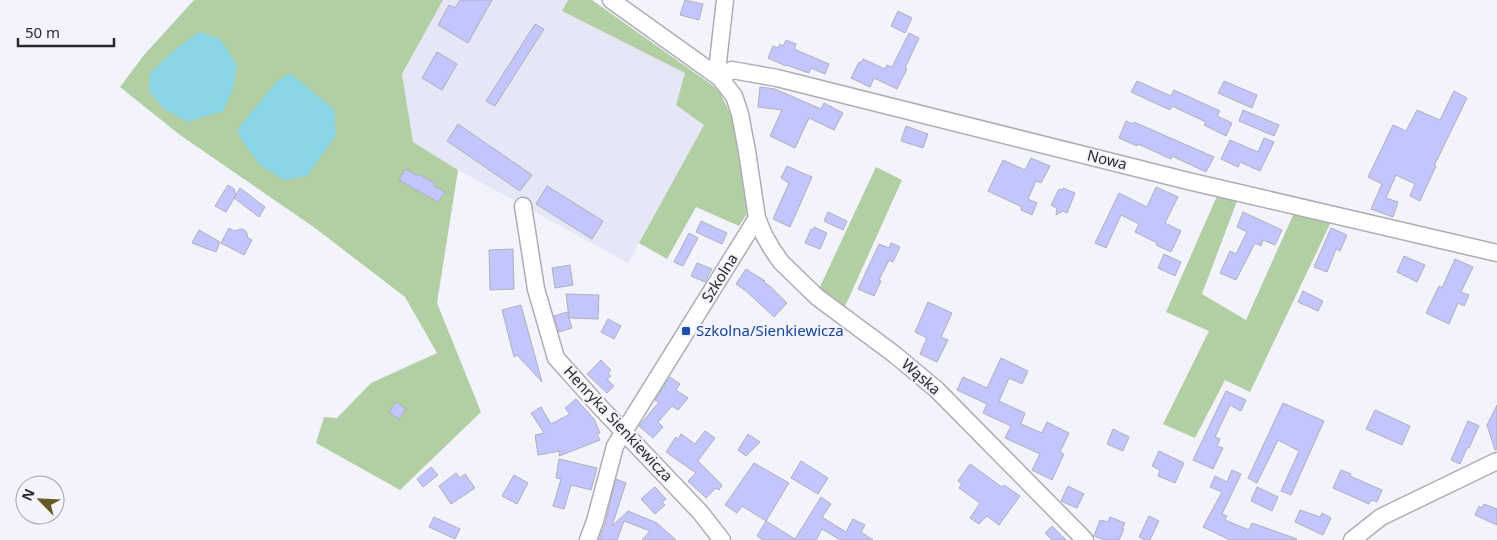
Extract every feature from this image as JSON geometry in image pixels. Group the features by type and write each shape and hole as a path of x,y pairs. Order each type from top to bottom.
{"street":[{"path":"611,0 720,78 734,96 740,114 747,151 757,218"},
{"path":"720,78 718,62 726,0"},
{"name":"Nowa","path":"720,78 732,70 777,78 1188,180 1497,253"},
{"name":"Henryka Sienkiewicza","path":"523,206 536,289 556,358 623,432 700,512 722,540"},
{"name":"Szkolna","path":"588,540 615,446 757,218"},
{"name":"Wąska","path":"757,218 764,234 781,262 805,286 894,354 937,390 1085,540"},
{"path":"1352,540 1381,516 1497,461"}],"shaded area":[{"path":"443,0 568,0 562,11 686,73 704,125 628,263 458,170 413,142 402,74"}],"green space":[{"path":"194,0 443,0 402,74 413,142 458,170 437,303 481,412 400,490 316,443 324,417 337,418 371,383 437,353 405,297 315,228 180,135 120,87 144,55"},
{"path":"568,0 592,0 719,90 735,124 747,214 739,226 696,207 667,259 639,243 704,125 676,105 685,73 562,11"},
{"path":"876,167 902,180 843,311 818,291"},
{"path":"1217,196 1237,201 1202,294 1246,320 1294,213 1331,222 1250,392 1225,380 1195,438 1163,424 1209,331 1166,312"}],"water":[{"path":"199,32 220,39 237,65 233,89 223,111 188,122 164,109 149,91 150,73 177,48"},
{"path":"290,73 334,109 336,135 307,176 284,180 260,165 243,142 237,130 277,81"}],"building":[{"path":"460,0 492,0 468,43 438,25 449,5 455,8"},
{"path":"685,0 703,4 699,20 680,15"},
{"path":"898,11 912,18 905,33 891,26"},
{"path":"535,24 544,29 495,106 486,101"},
{"path":"909,33 919,38 897,89 874,78 870,87 851,78 859,62 861,63 863,59 885,69 887,65 892,67"},
{"path":"786,40 796,44 794,49 829,64 825,74 811,68 809,73 768,58 773,46 778,48 780,44 783,46"},
{"path":"437,52 457,64 442,90 422,78"},
{"path":"1137,81 1171,96 1174,90 1220,111 1217,116 1232,123 1226,136 1204,125 1206,122 1172,106 1170,110 1131,92"},
{"path":"1224,81 1257,95 1252,108 1218,93"},
{"path":"760,87 775,89 821,109 824,103 843,113 834,130 809,118 795,148 770,136 782,110 758,107"},
{"path":"1454,91 1467,98 1434,166 1436,166 1420,201 1410,196 1415,184 1396,175 1386,198 1398,202 1393,217 1371,209 1382,184 1368,177 1393,125 1406,131 1417,110 1440,120"},
{"path":"1243,110 1279,125 1274,136 1239,121"},
{"path":"1126,121 1133,124 1134,122 1214,157 1206,172 1172,156 1171,159 1138,144 1137,146 1119,138"},
{"path":"458,124 532,175 520,191 447,141"},
{"path":"906,126 928,134 923,148 901,141"},
{"path":"1264,138 1274,142 1260,171 1240,162 1238,167 1221,159 1230,140 1258,152"},
{"path":"1031,158 1050,166 1041,183 1036,181 1028,199 1037,203 1032,215 1021,210 1022,207 988,191 1003,160 1025,170"},
{"path":"787,166 812,177 790,227 773,219 789,183 781,178"},
{"path":"405,169 418,176 419,174 445,192 438,202 399,180"},
{"path":"228,185 234,189 236,195 226,212 215,206"},
{"path":"547,186 603,221 592,239 536,204"},
{"path":"1156,187 1178,197 1165,223 1181,231 1171,252 1135,232 1139,224 1121,215 1106,248 1095,243 1119,193 1147,207"},
{"path":"240,188 265,207 259,217 234,198"},
{"path":"1063,188 1075,193 1067,213 1063,211 1056,215 1057,208 1051,205 1059,189 1062,190"},
{"path":"828,212 847,221 843,230 824,221"},
{"path":"1243,212 1282,230 1275,245 1263,240 1261,246 1255,243 1236,280 1220,273 1230,251 1236,254 1247,232 1237,227"},
{"path":"701,221 727,233 722,244 696,232"},
{"path":"814,227 827,233 820,249 805,243 811,229 813,230"},
{"path":"229,228 234,231 242,229 246,231 248,238 252,240 244,255 221,243"},
{"path":"1331,228 1347,235 1340,251 1336,249 1327,272 1314,267"},
{"path":"199,230 220,242 216,252 192,243"},
{"path":"689,233 698,238 683,266 674,262"},
{"path":"891,243 900,247 893,262 889,260 879,280 881,281 874,296 858,289 879,244 889,248"},
{"path":"513,249 514,289 490,290 489,250"},
{"path":"1164,254 1181,262 1175,276 1158,268"},
{"path":"1404,256 1425,265 1417,282 1397,272"},
{"path":"1455,259 1473,267 1461,292 1469,295 1464,306 1458,303 1449,324 1426,313 1439,286 1442,288"},
{"path":"697,263 712,269 705,282 691,276"},
{"path":"570,265 573,285 555,288 552,268"},
{"path":"746,269 765,281 787,303 774,317 736,284"},
{"path":"1303,291 1323,301 1318,311 1298,302"},
{"path":"566,294 599,295 598,319 569,318"},
{"path":"928,302 952,313 941,337 948,340 937,362 920,354 927,338 915,332"},
{"path":"521,305 542,382 517,355 514,357 502,310"},
{"path":"567,312 572,328 559,332 554,316"},
{"path":"608,319 621,326 614,339 601,332"},
{"path":"1001,358 1028,371 1022,384 1009,378 999,401 1025,413 1021,424 1042,433 1047,422 1069,433 1060,452 1064,454 1052,480 1032,470 1040,454 1005,438 1011,426 983,413 987,404 957,390 963,377 987,388"},
{"path":"601,360 611,370 608,373 611,376 607,379 614,386 607,393 587,374"},
{"path":"670,377 680,384 676,390 688,398 678,410 672,406 658,422 663,427 653,438 639,426 659,402 655,400"},
{"path":"1226,391 1246,400 1241,411 1230,405 1215,437 1220,439 1217,446 1223,448 1213,469 1193,460"},
{"path":"576,399 594,419 600,433 597,434 600,440 559,456 560,451 538,455 535,435 544,433 531,413 541,407 551,424 570,414 565,408"},
{"path":"396,402 406,409 399,419 389,412"},
{"path":"1283,403 1324,421 1291,495 1281,491 1299,451 1278,440 1257,483 1248,478"},
{"path":"1497,405 1497,449 1495,450 1487,425"},
{"path":"1375,410 1410,426 1402,445 1366,429"},
{"path":"1468,421 1479,426 1460,464 1451,460"},
{"path":"1113,429 1129,437 1123,451 1107,444"},
{"path":"705,431 715,438 698,461 722,485 719,490 716,488 706,498 688,481 696,473 666,452 676,437 678,439 681,434 695,444"},
{"path":"748,434 760,442 746,456 738,450"},
{"path":"1159,451 1184,463 1175,483 1158,476 1160,470 1152,466"},
{"path":"559,459 597,468 591,490 571,485 564,509 553,506 561,479 556,478"},
{"path":"801,461 828,478 818,494 791,478"},
{"path":"754,463 789,483 766,521 742,506 737,513 725,505"},
{"path":"970,464 1002,487 1004,485 1020,496 999,525 987,516 979,524 970,518 980,503 959,488 962,484 958,481"},
{"path":"431,467 438,475 423,487 417,479"},
{"path":"1232,470 1241,474 1222,514 1227,516 1225,520 1249,530 1252,523 1296,540 1230,540 1203,527 1222,492 1210,487 1215,476 1227,482"},
{"path":"1341,470 1382,490 1377,502 1371,500 1369,504 1333,488"},
{"path":"456,473 460,478 465,474 475,488 451,504 439,486"},
{"path":"514,475 528,483 517,504 502,496"},
{"path":"616,479 626,483 612,526 628,511 657,523 676,540 642,540 650,531 624,521 617,540 599,540"},
{"path":"1068,486 1084,494 1077,508 1061,501"},
{"path":"655,487 666,499 662,502 665,505 655,514 641,499"},
{"path":"1257,487 1278,497 1272,511 1251,501"},
{"path":"821,497 831,504 822,517 846,532 853,519 865,525 861,532 873,540 840,540 822,529 816,540 763,540 757,536 766,521 795,539"},
{"path":"1484,504 1497,509 1497,525 1475,515 1479,506 1482,508"},
{"path":"1300,510 1320,517 1322,513 1331,518 1323,535 1295,522"},
{"path":"1149,516 1159,521 1150,540 1145,540 1139,537"},
{"path":"434,517 460,529 455,539 429,527"},
{"path":"1110,517 1125,523 1119,540 1104,540 1094,536 1100,520 1108,522"},
{"path":"1052,526 1066,540 1052,540 1045,533"}],"place":[{"name":"Szkolna/Sienkiewicza","path":"686,331"}]}
